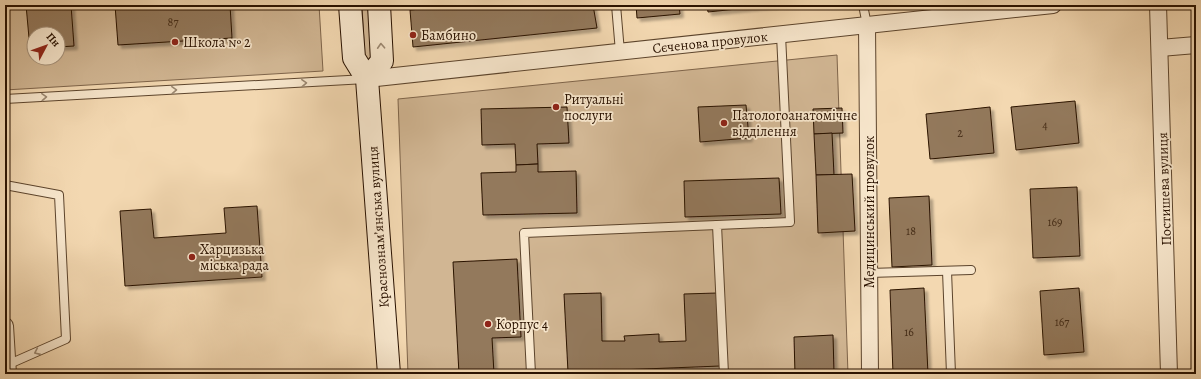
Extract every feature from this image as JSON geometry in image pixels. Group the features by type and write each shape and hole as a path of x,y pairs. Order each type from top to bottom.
{"street":[{"path":"350,5 354,58 367,79 382,60 379,5"},
{"name":"Сєченова провулок","path":"367,79 1053,5"},
{"name":"Постишева вулиця","path":"1158,5 1169,374"},
{"name":"Медицинський провулок","path":"867,25 870,374"},
{"path":"1160,48 1196,45"},
{"name":"Краснознамʼянська вулиця","path":"367,79 389,374"},
{"path":"5,326 8,370"}],"lane":[{"path":"616,5 620,52"},
{"path":"863,5 867,25"},
{"path":"531,374 524,234 790,222 781,35"},
{"path":"5,99 367,79"},
{"path":"5,185 59,196 66,339 8,370"},
{"path":"717,225 724,374"},
{"path":"869,273 971,270"},
{"path":"947,271 951,374"}],"shaded area":[{"path":"5,5 319,5 323,71 5,90"},
{"path":"362,5 368,5 371,62 365,62"},
{"path":"837,55 848,374 408,374 398,99"}],"building":[{"path":"26,5 71,5 74,46 66,46 66,26 28,26"},
{"path":"115,5 230,5 232,38 118,45"},
{"path":"463,5 593,5 597,28 413,47 410,10"},
{"path":"636,5 679,5 680,14 637,18"},
{"path":"707,5 775,5 708,12"},
{"path":"1075,101 1079,143 1016,150 1011,107"},
{"name":"Патологоанатомічне відділення","path":"746,105 749,138 700,142 698,107"},
{"path":"567,107 569,143 537,144 538,164 516,165 515,144 482,145 481,109"},
{"path":"990,107 994,153 930,159 926,114"},
{"path":"842,108 843,133 814,134 813,109"},
{"path":"832,133 834,175 816,175 814,134"},
{"path":"538,164 538,172 576,171 577,213 483,215 481,173 516,172 516,165"},
{"path":"852,174 855,231 818,233 816,175"},
{"path":"779,178 781,214 685,217 684,181"},
{"path":"1077,187 1080,256 1033,258 1030,189"},
{"path":"929,196 932,265 892,267 889,198"},
{"name":"Харцизька міська рада","path":"257,206 262,277 125,286 120,211 151,209 154,238 226,233 224,208"},
{"name":"Корпус 4","path":"517,259 521,337 492,338 494,374 459,374 453,262"},
{"path":"924,288 928,374 893,374 890,290"},
{"path":"1079,288 1084,352 1044,355 1040,291"},
{"path":"601,293 602,341 625,341 624,336 659,334 659,342 686,341 684,294 717,293 720,366 568,372 564,294"},
{"path":"833,335 834,373 795,374 794,337"}],"place":[{"name":"Бамбино","path":"413,35"},
{"name":"Школа № 2","path":"175,42"},
{"name":"Ритуальні послуги","path":"556,107"},
{"name":"Патологоанатомічне відділення","path":"724,123"},
{"name":"Харцизька міська рада","path":"192,257"},
{"name":"Корпус 4","path":"488,324"}]}
